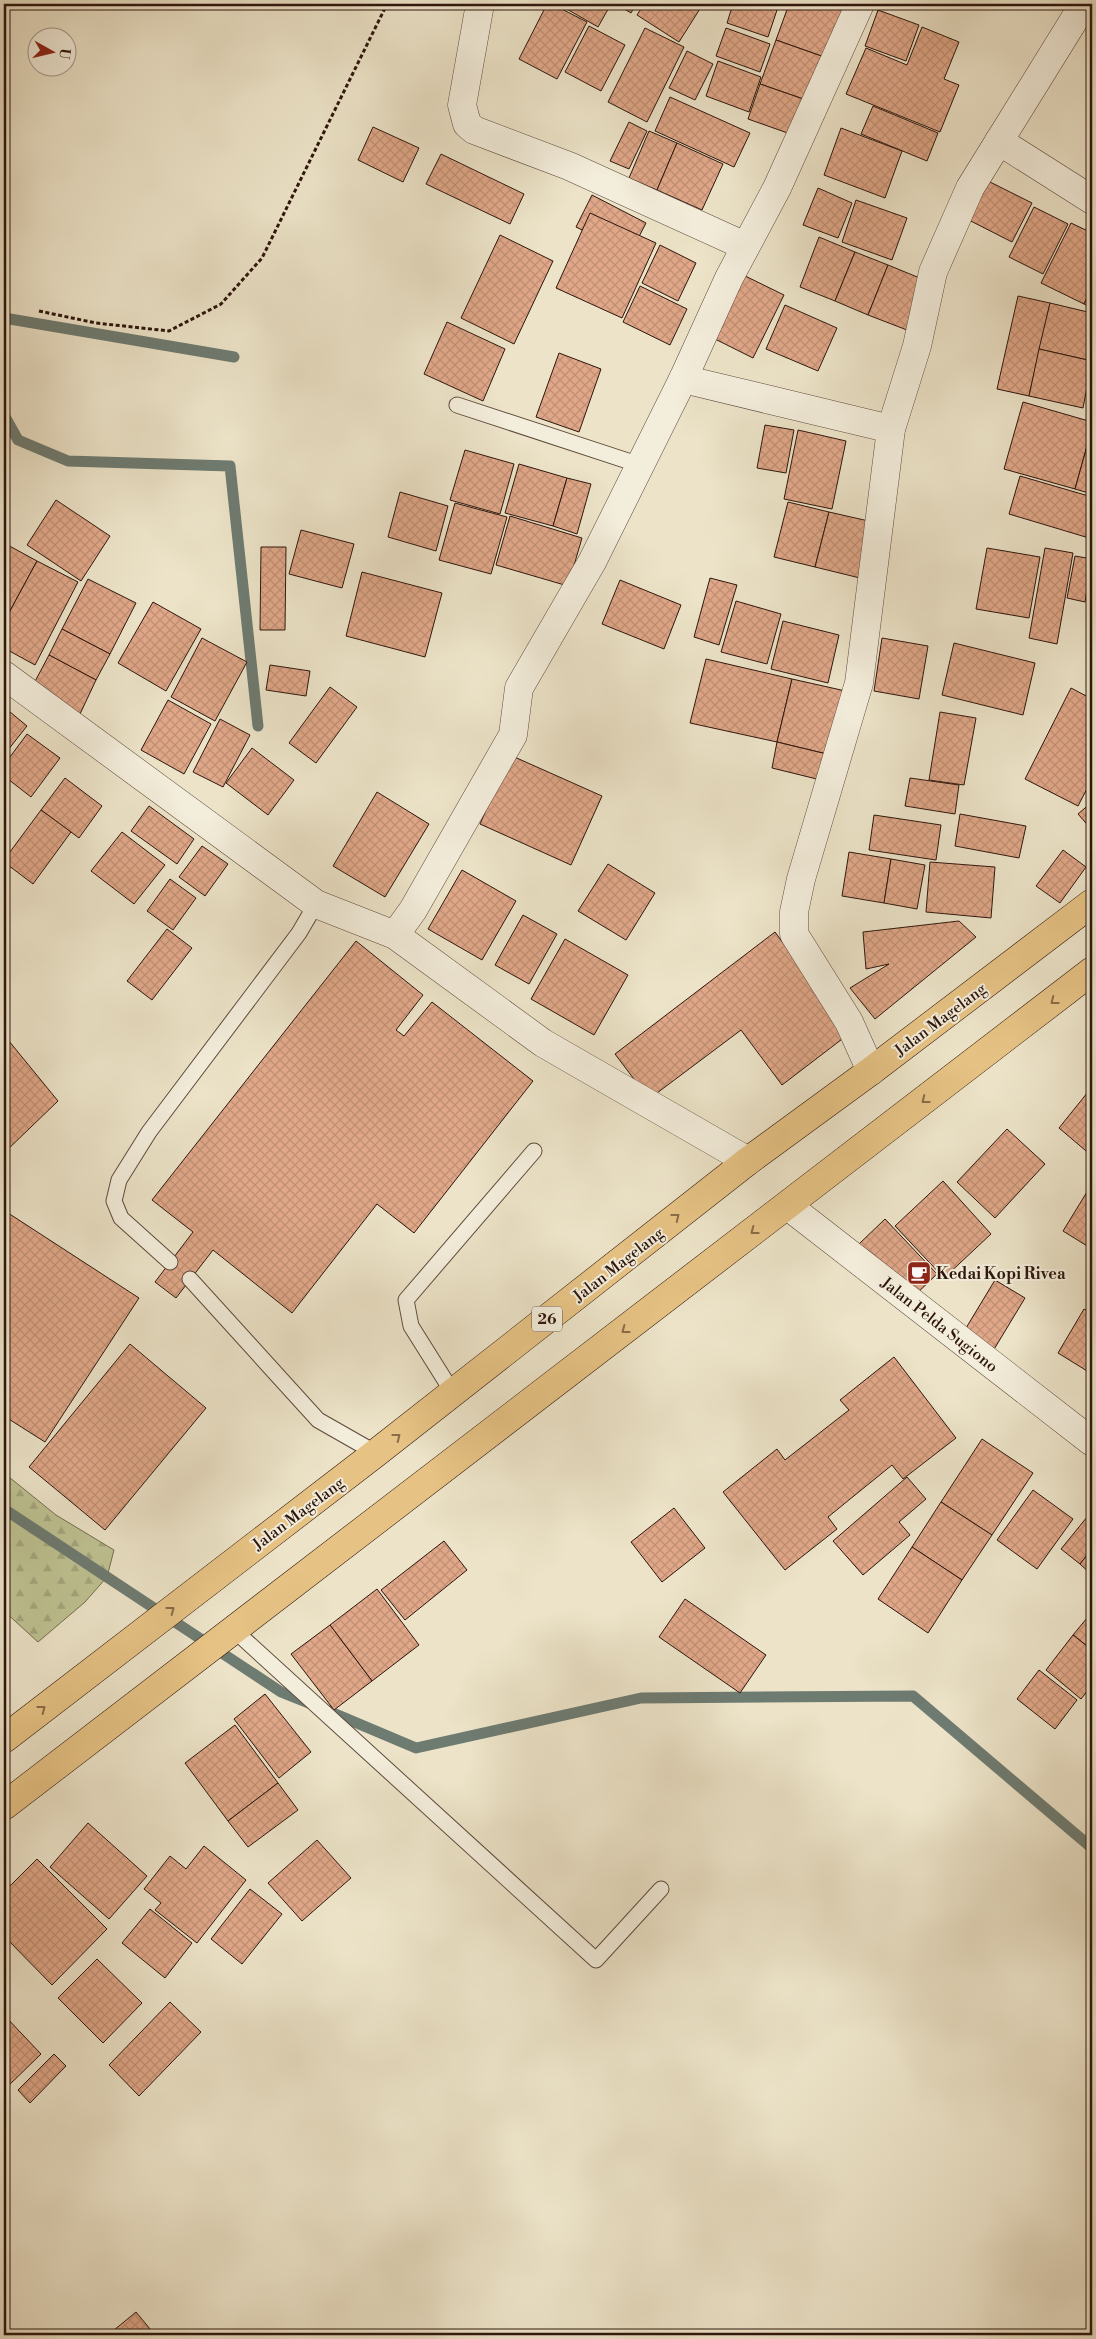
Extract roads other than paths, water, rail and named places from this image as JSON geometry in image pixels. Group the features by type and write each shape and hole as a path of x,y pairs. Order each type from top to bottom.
{"highway":[{"name":"Jalan Magelang","path":"4,1739 376,1453 748,1161 871,1071 1092,903"},
{"path":"4,1806 1092,972"}],"street":[{"path":"480,4 462,105 467,124 474,130 569,166 745,246"},
{"path":"395,935 413,910 513,735 519,688 592,562 683,379 745,246 792,156 860,4"},
{"path":"871,1071 849,1022 794,934 794,912 801,879 859,683 891,429 917,346 933,272 970,188 1084,4"},
{"path":"1000,141 1092,200"},
{"path":"683,379 891,429"},
{"path":"4,675 316,904 395,935 543,1043 748,1161"},
{"name":"Jalan Pelda Sugiono","path":"788,1206 1092,1442"}],"lane":[{"path":"457,404 640,465"},
{"path":"170,1262 121,1218 114,1201 119,1180 149,1132 299,932 316,904"},
{"path":"453,1393 411,1326 406,1300 534,1151"},
{"path":"190,1280 318,1420 376,1453"},
{"path":"234,1630 596,1960 661,1889"}],"waterway":[{"path":"4,318 234,357"},
{"path":"4,415 18,440 68,461 230,466 258,726"},
{"path":"4,1509 281,1692 311,1704"},
{"path":"326,1710 416,1748 641,1698 913,1696 1092,1848"}],"place":[{"name":"Kedai Kopi Rivea","path":"919,1273"}]}
